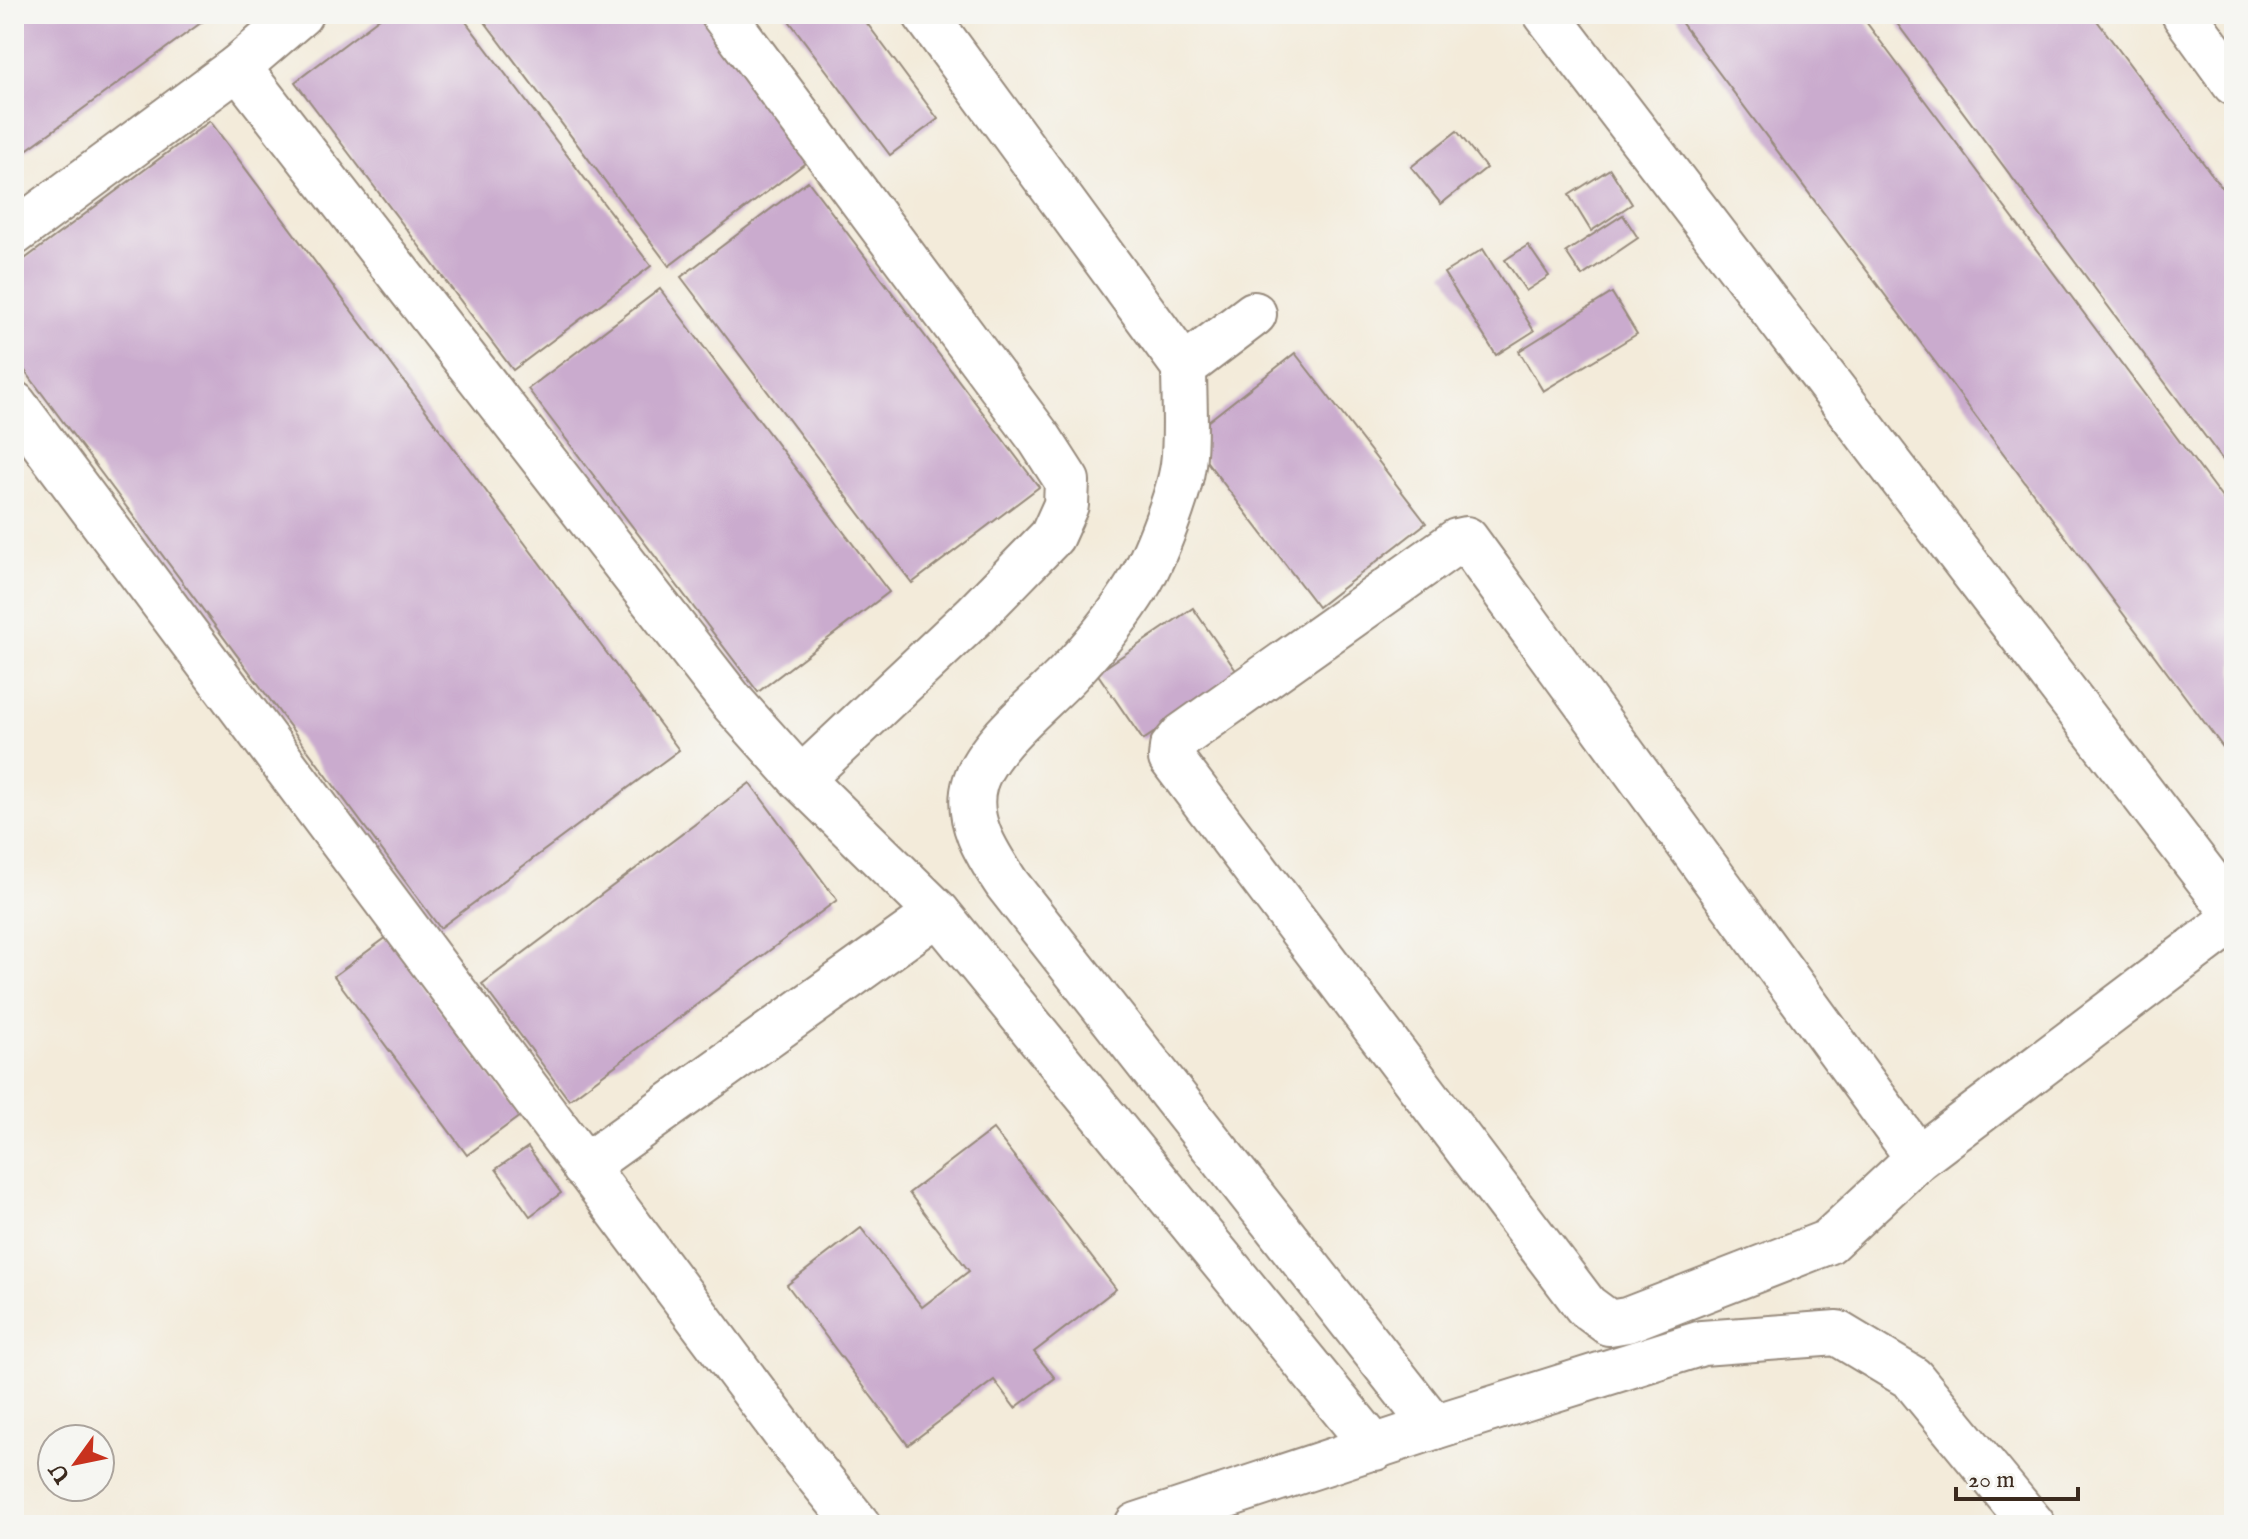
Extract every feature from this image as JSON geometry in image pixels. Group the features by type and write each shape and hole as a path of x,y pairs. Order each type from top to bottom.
{"lane":[{"path":"14,233 238,67 300,14"},
{"path":"723,14 1040,439 1067,481 1066,505 1052,536 974,616 801,779"},
{"path":"925,14 1184,367 1183,467 1164,529 1139,583 1107,628 1070,672 998,744 975,782 973,810 981,844 1007,884 1434,1427"},
{"path":"1546,14 2234,916 1918,1158 1828,1242 1627,1320 1609,1323 1586,1306 1171,758 1172,748 1182,736 1457,541 1466,539 1918,1158"},
{"path":"2184,14 2234,83"},
{"path":"238,67 732,702 801,779 938,913 1375,1448"},
{"path":"1184,367 1254,314"},
{"path":"14,404 584,1167 805,1460 858,1525"},
{"path":"584,1167 938,913"},
{"path":"1137,1525 1702,1343 1837,1333 1912,1378 2033,1525"}],"building":[{"path":"14,14 213,14 14,159"},
{"path":"385,14 460,14 651,266 513,370 295,82"},
{"path":"479,14 703,14 812,158 669,266"},
{"path":"784,14 860,14 938,119 890,155"},
{"path":"1675,14 1860,14 2234,514 2234,762"},
{"path":"1890,14 2092,14 2234,204 2234,475"},
{"path":"210,121 679,750 440,928 14,356 14,267"},
{"path":"1457,131 1486,168 1441,204 1411,167"},
{"path":"1610,169 1632,204 1591,231 1569,195"},
{"path":"808,181 1039,487 912,583 681,277"},
{"path":"1623,215 1638,238 1582,276 1566,252"},
{"path":"1528,245 1549,276 1526,291 1505,260"},
{"path":"1483,249 1534,331 1496,355 1444,273"},
{"path":"660,289 889,592 758,692 528,389"},
{"path":"1612,293 1637,334 1543,391 1519,351"},
{"path":"1295,353 1426,523 1318,607 1188,437"},
{"path":"1193,608 1239,675 1143,740 1097,673"},
{"path":"750,783 837,900 569,1100 482,984"},
{"path":"387,937 520,1116 467,1155 334,976"},
{"path":"993,1129 1116,1289 1034,1352 1055,1378 1015,1408 994,1380 908,1445 787,1285 861,1228 922,1307 969,1271 909,1193"},
{"path":"528,1147 561,1193 530,1216 496,1169"}]}
